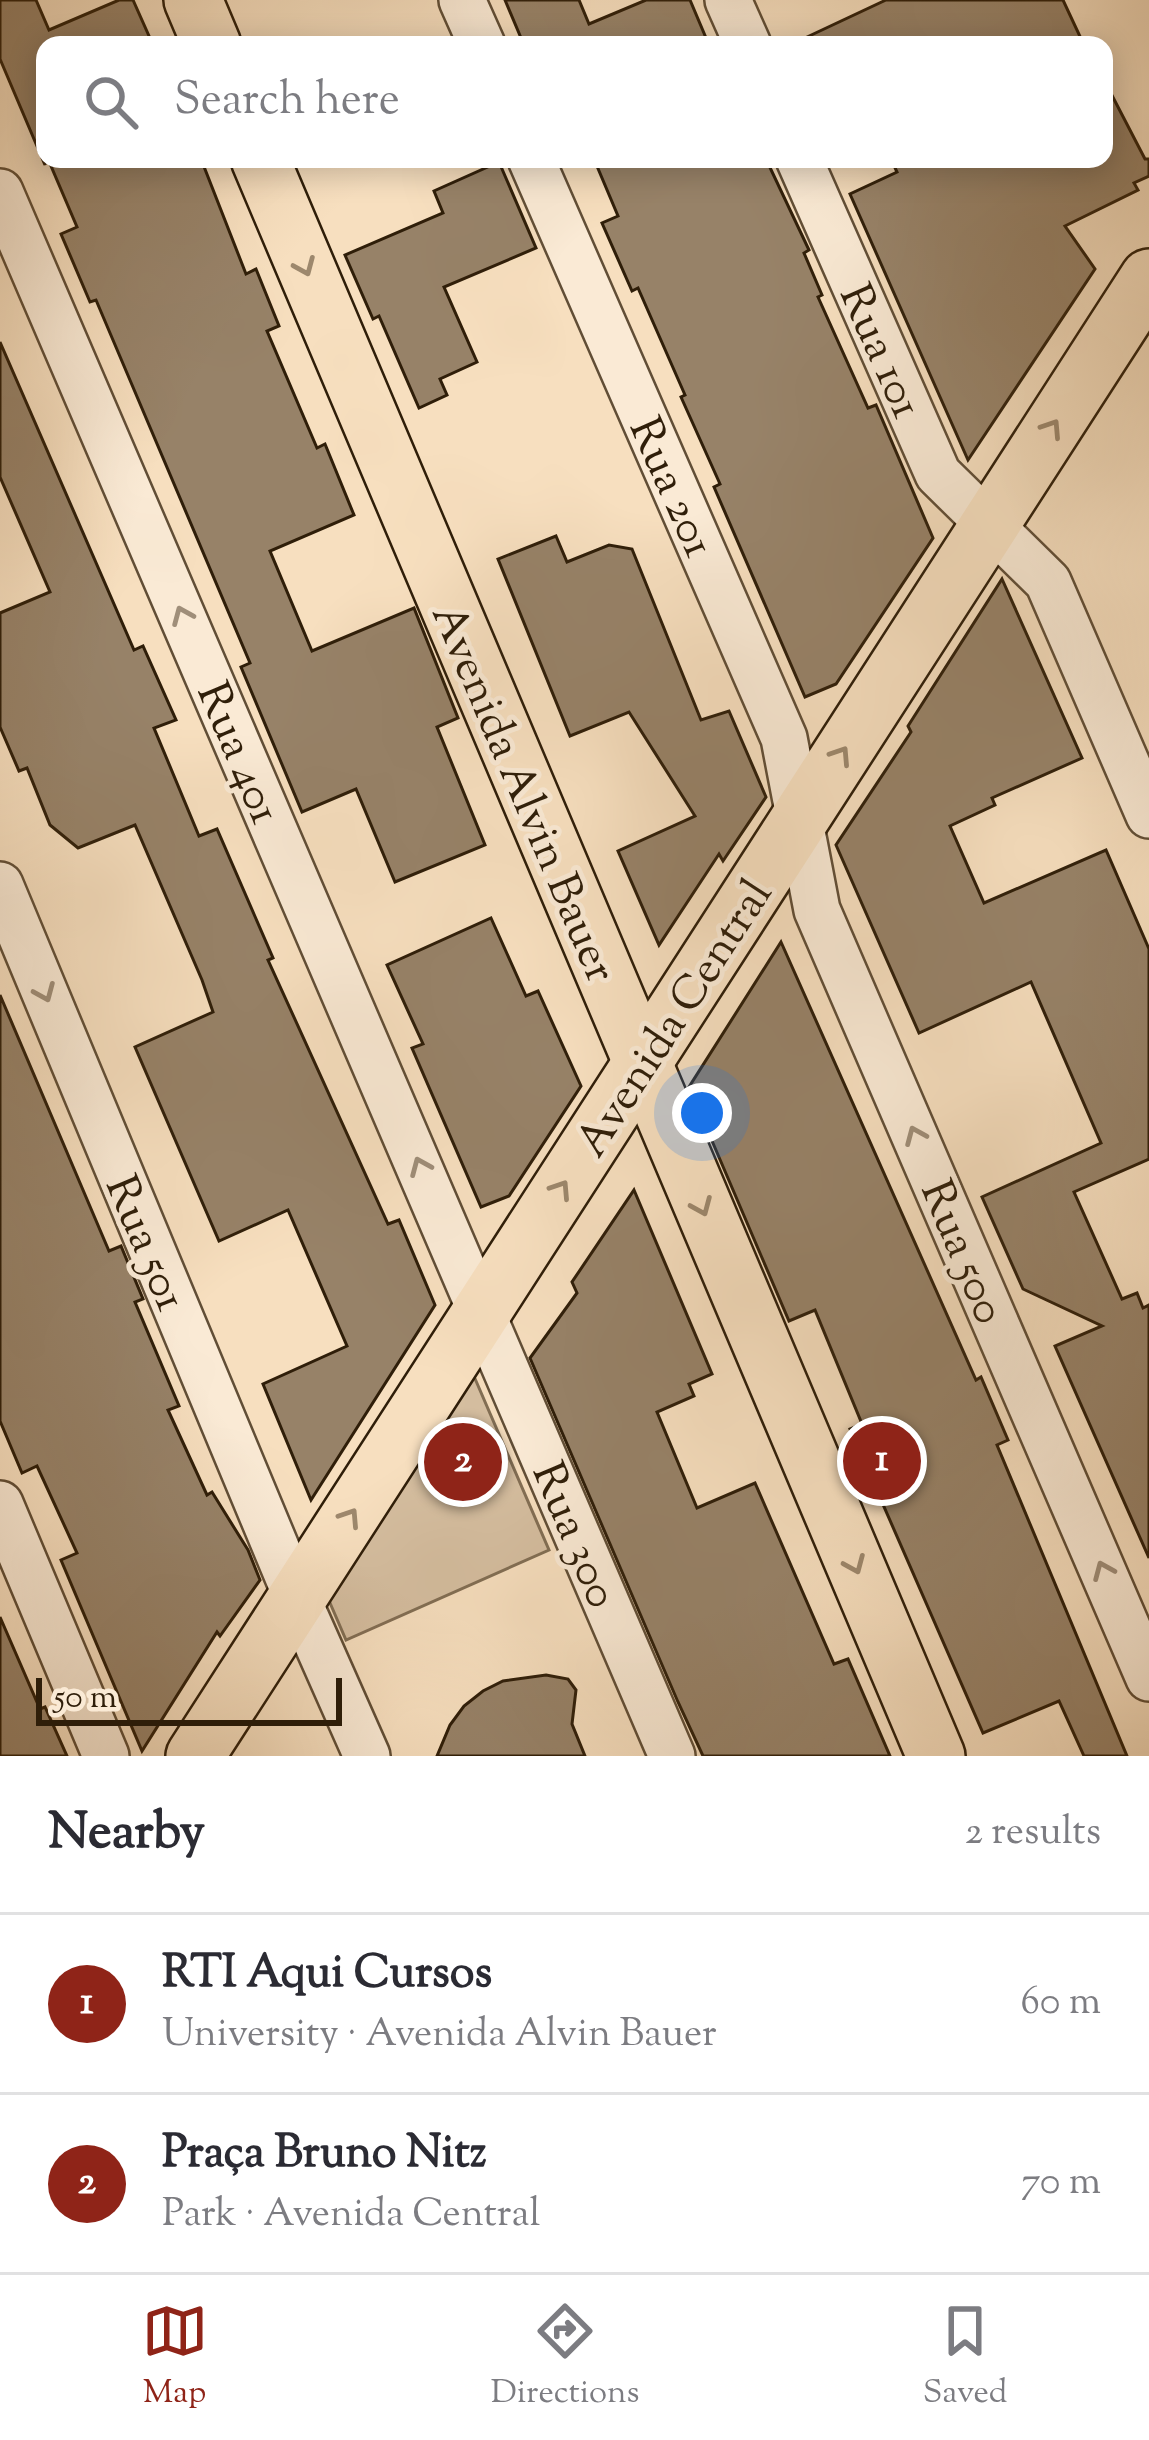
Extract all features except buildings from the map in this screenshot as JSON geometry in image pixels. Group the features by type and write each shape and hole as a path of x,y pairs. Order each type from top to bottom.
{"main road":[{"path":"193,0 208,36"},
{"name":"Avenida Alvin Bauer","path":"264,168 936,1756"},
{"name":"Avenida Central","path":"195,1756 1149,278"}],"street":[{"path":"462,0 478,36"},
{"path":"728,0 744,36"},
{"name":"Rua 201","path":"536,168 784,738 800,819"},
{"name":"Rua 101","path":"803,168 938,474 1048,582 1149,815"},
{"name":"Rua 401","path":"0,192 482,1312"},
{"name":"Rua 500","path":"800,819 817,910 1149,1678"},
{"name":"Rua 501","path":"0,886 367,1756"},
{"name":"Rua 300","path":"482,1312 673,1756"},
{"path":"0,1504 106,1756"}],"shaded area":[{"path":"473,1374 549,1550 346,1640 327,1596"}],"place":[{"name":"RTI Aqui Cursos","path":"882,1461"},
{"name":"Praça Bruno Nitz","path":"463,1462"}]}
